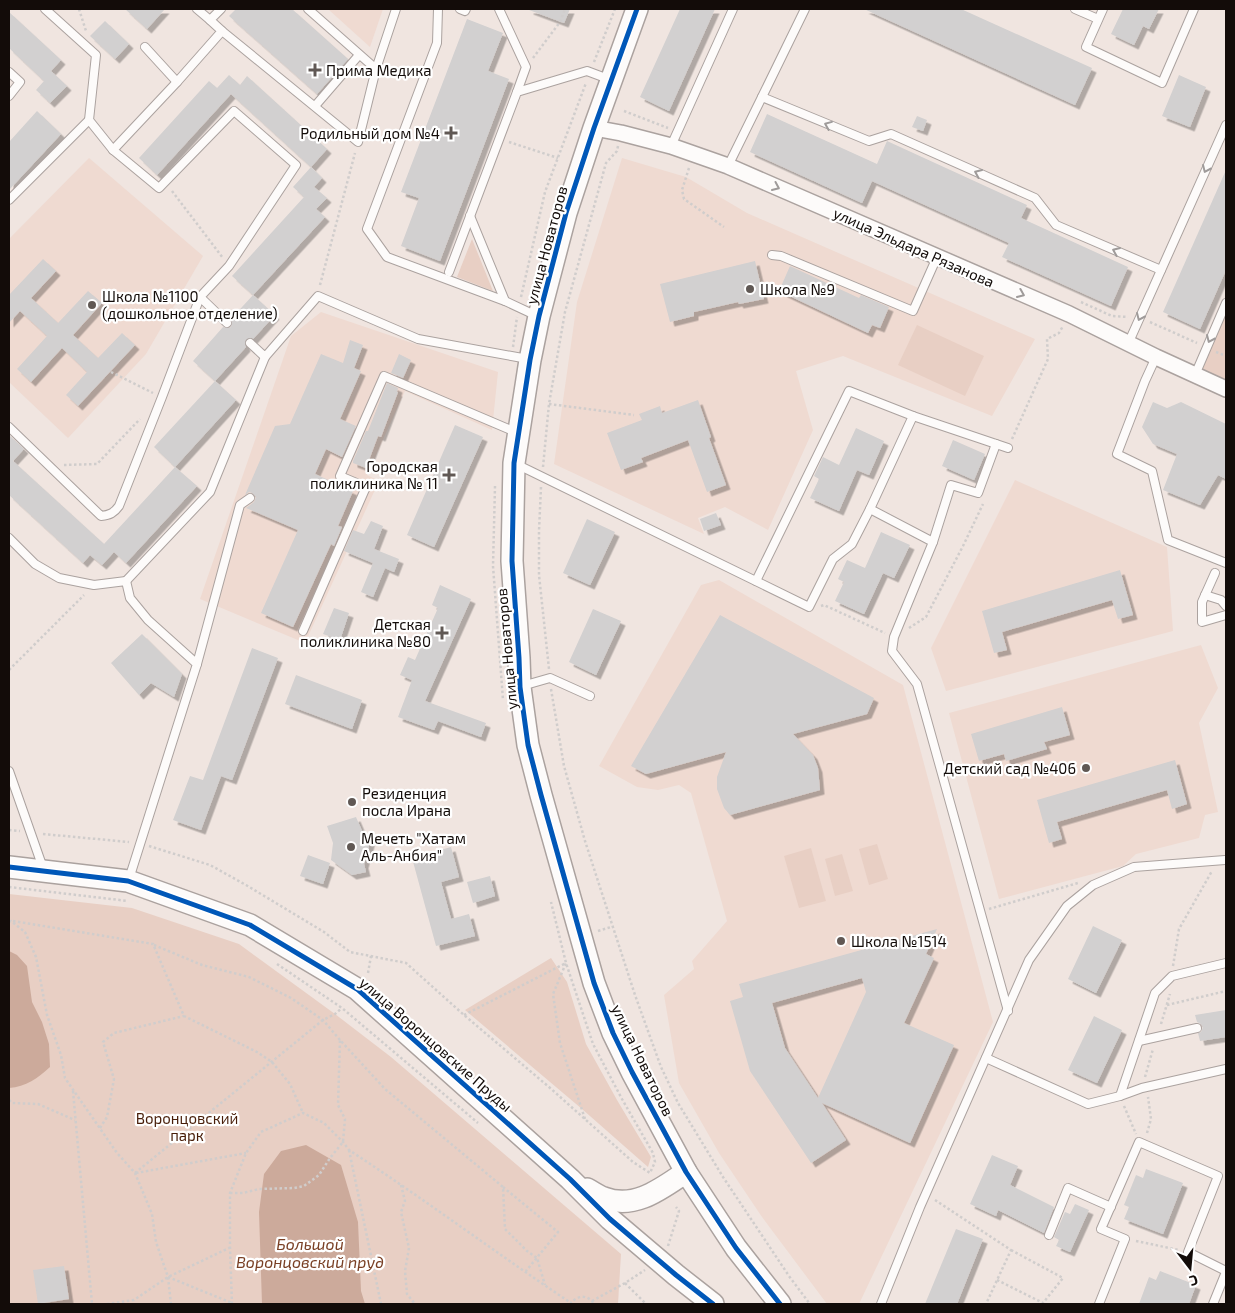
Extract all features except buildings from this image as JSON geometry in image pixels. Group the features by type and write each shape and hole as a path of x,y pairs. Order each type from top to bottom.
{"street":[{"name":"улица Новаторов","path":"637,9 566,213 539,316 530,360 514,463 512,561 520,687 528,745 539,787 594,983 613,1033 686,1172 736,1248 780,1304"},
{"name":"улица Эльдара Рязанова","path":"594,128 671,146 730,167 1069,314 1128,344 1226,389"},
{"name":"улица Воронцовские Пруды","path":"9,867 44,871 128,891 250,925 357,989 570,1179 610,1219 713,1304"},
{"name":"улица Воронцовские Пруды","path":"570,1179 605,1198 623,1202 638,1200 650,1195 686,1172"}],"lane":[{"path":"9,200 89,120 96,55 45,9"},
{"path":"198,9 222,31 358,142 376,69 396,9"},
{"path":"210,20 221,9"},
{"path":"308,9 376,69"},
{"path":"438,9 437,43 367,229 386,257 505,301 539,316"},
{"path":"460,9 465,11 466,9"},
{"path":"449,272 526,68 499,9"},
{"path":"671,146 733,9"},
{"path":"730,167 805,9"},
{"path":"1075,9 1098,19"},
{"path":"1103,9 1086,47 1162,83 1194,9"},
{"path":"113,150 222,31"},
{"path":"145,47 177,82"},
{"path":"315,106 359,55"},
{"path":"517,92 587,71 611,80"},
{"path":"9,72 20,82 9,96"},
{"path":"762,97 869,142 892,134 1035,198 1056,225 1161,270"},
{"path":"9,427 102,516 108,516 114,512 162,397 200,297 229,266 296,165 234,111 159,188 113,150 89,120"},
{"path":"1128,344 1226,125"},
{"path":"470,216 505,301"},
{"path":"772,255 781,256 913,311 937,257"},
{"path":"9,538 36,564 59,578 94,585 126,580 210,492 265,357 318,296 418,339 530,360"},
{"path":"200,297 227,323"},
{"path":"1195,375 1226,303"},
{"path":"250,343 265,357"},
{"path":"1156,357 1117,454 1152,471 1168,540 1226,563"},
{"path":"303,631 366,487 340,476 384,376 518,434"},
{"path":"756,581 849,391 913,416 1008,448"},
{"path":"514,463 809,607 833,559 852,544 913,416"},
{"path":"996,444 978,493 951,485 933,542 894,637 892,651 917,684 1008,1011"},
{"path":"128,891 197,664 240,505 250,498"},
{"path":"870,509 933,542"},
{"path":"1215,573 1202,602 1202,622 1226,616"},
{"path":"126,580 130,598 148,620 197,664"},
{"path":"1205,595 1221,600 1226,606"},
{"path":"520,687 550,678 590,696"},
{"path":"9,771 44,871"},
{"path":"881,1304 926,1194 1029,960 1067,906 1093,885 1134,867 1225,860"},
{"path":"1120,1096 1155,993 1172,976 1226,963"},
{"path":"1139,1041 1198,1028"},
{"path":"986,1058 1088,1104 1146,1087 1226,1069"},
{"path":"1099,1304 1125,1239 1101,1229 1142,1143 1218,1176 1188,1252 1226,1271 1213,1304"},
{"path":"1049,1234 1068,1188 1112,1207"}],"path":[{"path":"80,14 85,9"},
{"path":"526,68 560,22 565,9"},
{"path":"620,133 617,151 606,163 568,303 549,404 542,476 539,575 554,710 564,766 585,841 635,996 661,1067 678,1103 723,1178 810,1304"},
{"path":"499,139 558,158"},
{"path":"318,296 358,142"},
{"path":"694,154 682,190 684,199 724,227"},
{"path":"165,182 229,266"},
{"path":"112,372 162,397"},
{"path":"549,404 634,415"},
{"path":"48,465 97,464 143,417"},
{"path":"9,670 94,585"},
{"path":"1142,1143 1151,1119 1145,1078 1167,1005 1180,929 1212,871 1225,860"},
{"path":"980,911 1089,879 1093,885"},
{"path":"9,887 128,891"},
{"path":"9,921 153,944 202,965 249,977 291,998 323,1020 385,1088 558,1232 526,1271"},
{"path":"9,921 25,932 36,957 47,1015 61,1055 65,1078 117,1153 135,1173 152,1214 156,1242 168,1277 171,1304"},
{"path":"596,932 612,926"},
{"path":"153,944 184,1016"},
{"path":"368,973 371,956"},
{"path":"464,1015 566,963 553,994 554,1004 560,1043 586,1120"},
{"path":"135,1173 323,1020 342,1008 277,964"},
{"path":"1167,1005 1226,992"},
{"path":"100,1128 107,1117 114,1079 102,1042 114,1033 184,1016 257,1052 272,1062 290,1084 303,1112 324,1123 349,1150 401,1184 571,1303 577,1298 583,1297 588,1298 593,1303 648,1268"},
{"path":"230,1193 304,1186 319,1175 343,1142 345,1119 338,1105 340,1040"},
{"path":"73,1090 92,1304"},
{"path":"1120,1096 1142,1143"},
{"path":"622,1099 653,1153 655,1162 650,1173"},
{"path":"9,1100 12,1103 38,1104 76,1121"},
{"path":"168,1277 232,1304 230,1193 246,1153 261,1132 303,1112"},
{"path":"349,1150 381,1304"},
{"path":"135,1173 246,1153"},
{"path":"401,1184 405,1201 401,1212 409,1248 404,1271 407,1294 415,1304"},
{"path":"502,1187 505,1229 536,1258 545,1285"},
{"path":"926,1194 1011,1250 1063,1278 1043,1303 997,1280"},
{"path":"668,1246 679,1211 676,1207"},
{"path":"1125,1239 1188,1252"},
{"path":"107,1304 134,1300 168,1277 230,1247"},
{"path":"986,1304 1011,1250"},
{"path":"626,1283 646,1304"}],"shaded area":[{"path":"328,9 383,9 370,47"},
{"name":"Школа №1100 (дошкольное отделение)","path":"89,158 203,256 146,354 68,438 9,382 9,239"},
{"path":"622,158 686,177 747,213 1035,339 992,416 843,356 796,371 813,430 768,530 725,507 698,518 704,534 554,464 577,302"},
{"path":"321,312 498,372 492,430 405,391 367,475 379,481 305,643 200,599 291,336"},
{"path":"1015,480 1167,547 1173,631 946,691 931,648"},
{"name":"Школа №1514","path":"719,580 903,685 993,1022 859,1304 827,1304 762,1217 719,1153 679,1083 664,995 694,969 692,961 727,921 691,793 679,785 658,790 637,787 599,766 701,585"},
{"name":"Детский сад №406","path":"1201,645 1218,688 1199,723 1218,812 1205,815 1199,838 1136,854 1123,866 999,899 949,713"}],"green space":[{"path":"472,239 493,291 457,277"},
{"path":"1226,312 1226,381 1201,370"},
{"path":"917,325 984,356 965,396 898,365"},
{"path":"877,844 888,879 869,885 859,849"},
{"path":"811,848 826,901 799,908 784,856"},
{"path":"842,854 853,891 835,896 825,859"},
{"name":"Воронцовский парк","path":"9,894 132,908 239,944 391,1057 621,1254 618,1304 9,1304"},
{"path":"551,958 567,982 586,1044 651,1157 648,1167 465,1010"}],"water":[{"path":"9,951 17,955 27,966 32,1002 42,1022 49,1044 50,1067 31,1081 21,1086 9,1088"},
{"name":"Большой Воронцовский пруд","path":"306,1145 341,1165 358,1222 361,1291 365,1304 262,1304 259,1212 264,1174 281,1151"}],"cycle path":[{"path":"637,9 566,213 539,316 530,360 514,463 512,561 520,687 528,745 541,795 594,983 613,1033 686,1172 736,1248 780,1304"},
{"path":"9,867 128,881 250,925 357,989 570,1179 610,1219 713,1304"}],"place":[{"name":"Прима Медика","path":"315,70"},
{"name":"Родильный дом №4","path":"451,133"},
{"name":"Школа №9","path":"750,289"},
{"name":"Школа №1100 (дошкольное отделение)","path":"92,305"},
{"name":"Городская поликлиника № 11","path":"449,475"},
{"name":"Детская поликлиника №80","path":"442,633"},
{"name":"Детский сад №406","path":"1086,768"},
{"name":"Резиденция посла Ирана","path":"352,802"},
{"name":"Мечеть \"Хатам Аль-Анбия\"","path":"351,847"},
{"name":"Школа №1514","path":"841,941"}]}
